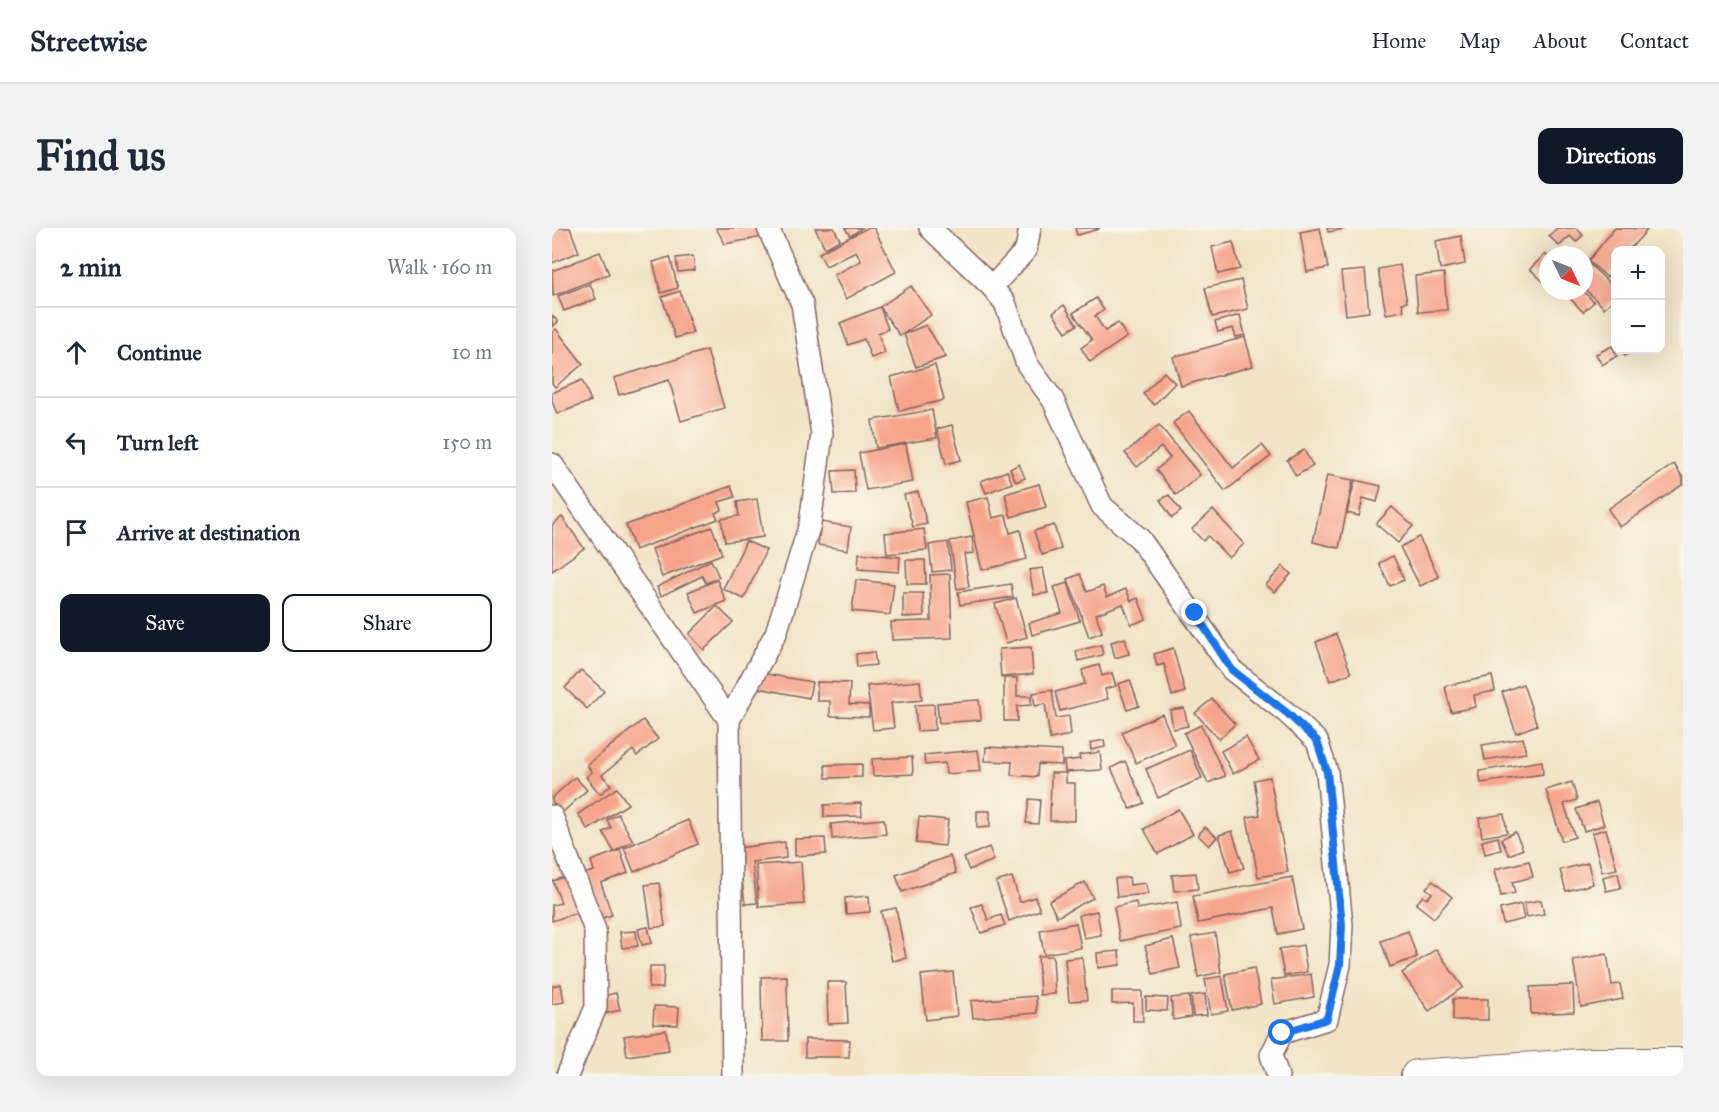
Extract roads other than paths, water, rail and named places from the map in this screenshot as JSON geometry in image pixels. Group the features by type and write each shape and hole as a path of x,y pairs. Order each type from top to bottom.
{"highway":[{"path":"1417,1076 1593,1064 1683,1064"}],"street":[{"path":"733,1076 729,720 776,633 810,524 822,434 802,304 768,228"},
{"path":"930,228 992,286 1005,303 1027,364 1053,400 1102,506 1140,539 1195,613 1232,670 1287,713 1317,741 1327,772 1342,925 1340,965 1327,1019 1282,1033 1271,1055 1278,1076"},
{"path":"992,286 1026,250 1029,228"},
{"path":"552,464 729,720"},
{"path":"552,816 595,930 596,1007 567,1076"}]}
